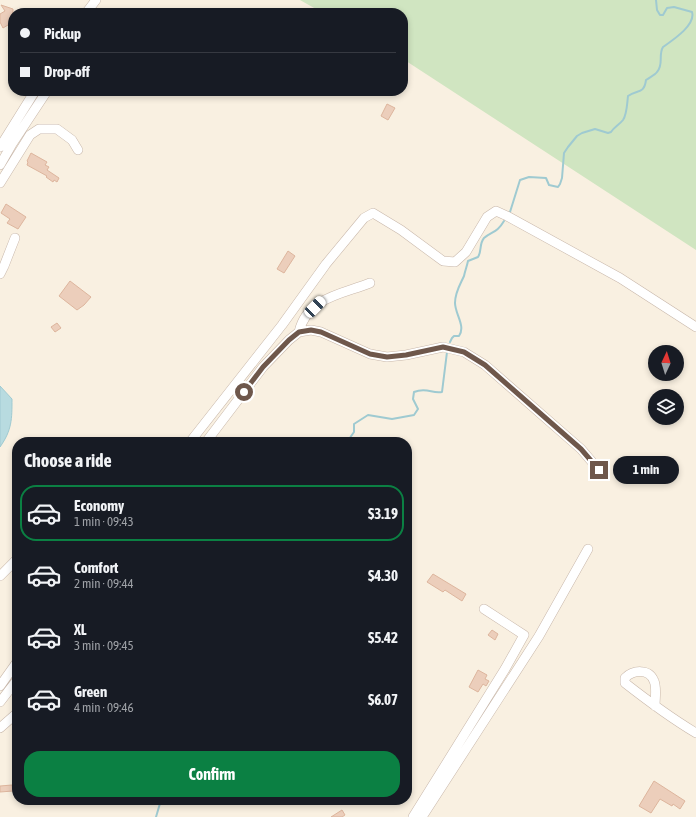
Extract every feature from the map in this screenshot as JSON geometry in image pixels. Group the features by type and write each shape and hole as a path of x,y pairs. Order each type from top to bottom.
{"lane":[{"path":"90,8 96,0"},
{"path":"0,147 32,96"},
{"path":"0,164 44,96"},
{"path":"0,183 30,135 39,129 57,129 72,140 78,150"},
{"path":"194,437 282,325 326,264 364,218 373,213 401,230 443,261 455,262 466,252 486,217 496,211 620,278 696,327"},
{"path":"0,274 15,238"},
{"path":"299,332 301,323 321,301 328,297 370,283"},
{"path":"210,437 263,367 289,340 299,332 311,330 321,332 370,354 387,357 406,355 443,347 464,352 485,365 575,444 599,470"},
{"path":"422,817 539,636 588,549"},
{"path":"0,576 12,564"},
{"path":"413,817 505,669 524,635 484,609"},
{"path":"0,686 12,669"},
{"path":"0,702 12,686"},
{"path":"655,706 668,716 696,733"},
{"path":"0,728 12,717"}],"green space":[{"path":"300,0 696,0 696,250 408,62 408,8 314,8"}],"water":[{"path":"0,386 12,399 12,413 9,430 0,447"}],"building":[{"path":"1,5 10,8 8,8 8,25 3,28 0,22 0,14 5,11"},
{"path":"387,104 395,108 388,120 381,116"},
{"path":"31,153 47,162 45,165 49,167 47,170 59,178 57,182 54,180 53,182 46,177 47,176 27,165 27,161"},
{"path":"6,204 26,217 18,229 7,223 10,219 1,213"},
{"path":"288,251 295,256 284,273 277,269"},
{"path":"70,281 91,297 77,310 59,296"},
{"path":"57,323 61,328 55,332 51,327"},
{"path":"618,461 627,467 623,472 615,467"},
{"path":"433,574 466,594 462,601 445,590 443,592 427,582"},
{"path":"492,630 498,634 495,640 488,635"},
{"path":"478,670 487,675 485,679 489,681 486,686 483,684 478,692 469,687"},
{"path":"654,781 685,801 680,809 673,804 672,806 660,799 651,813 639,806"},
{"path":"12,785 12,791 0,792 0,786"},
{"path":"342,810 345,815 342,817 331,817"}],"waterway":[{"path":"510,212 520,180 529,177 546,178 549,185 558,187 562,178 564,153 577,136 595,129 608,133 611,132 624,118 627,109 628,96 642,90 646,80 655,74 659,69 663,47 683,32 691,22 692,12 674,7 667,8 663,15 660,15 657,10 656,0"},
{"path":"450,342 454,336 459,336 461,332 461,324 455,307 455,299 468,261 478,257 484,238 497,230 504,221"},
{"path":"350,437 354,432 354,424 368,415 392,419 414,415 418,409 413,399 414,392 422,390 442,392 447,352"},
{"path":"156,817 160,805"}],"route":[{"path":"244,392 263,367 289,340 299,332 311,330 321,332 370,354 387,357 406,355 443,347 464,352 485,365 581,449 599,470"}]}
